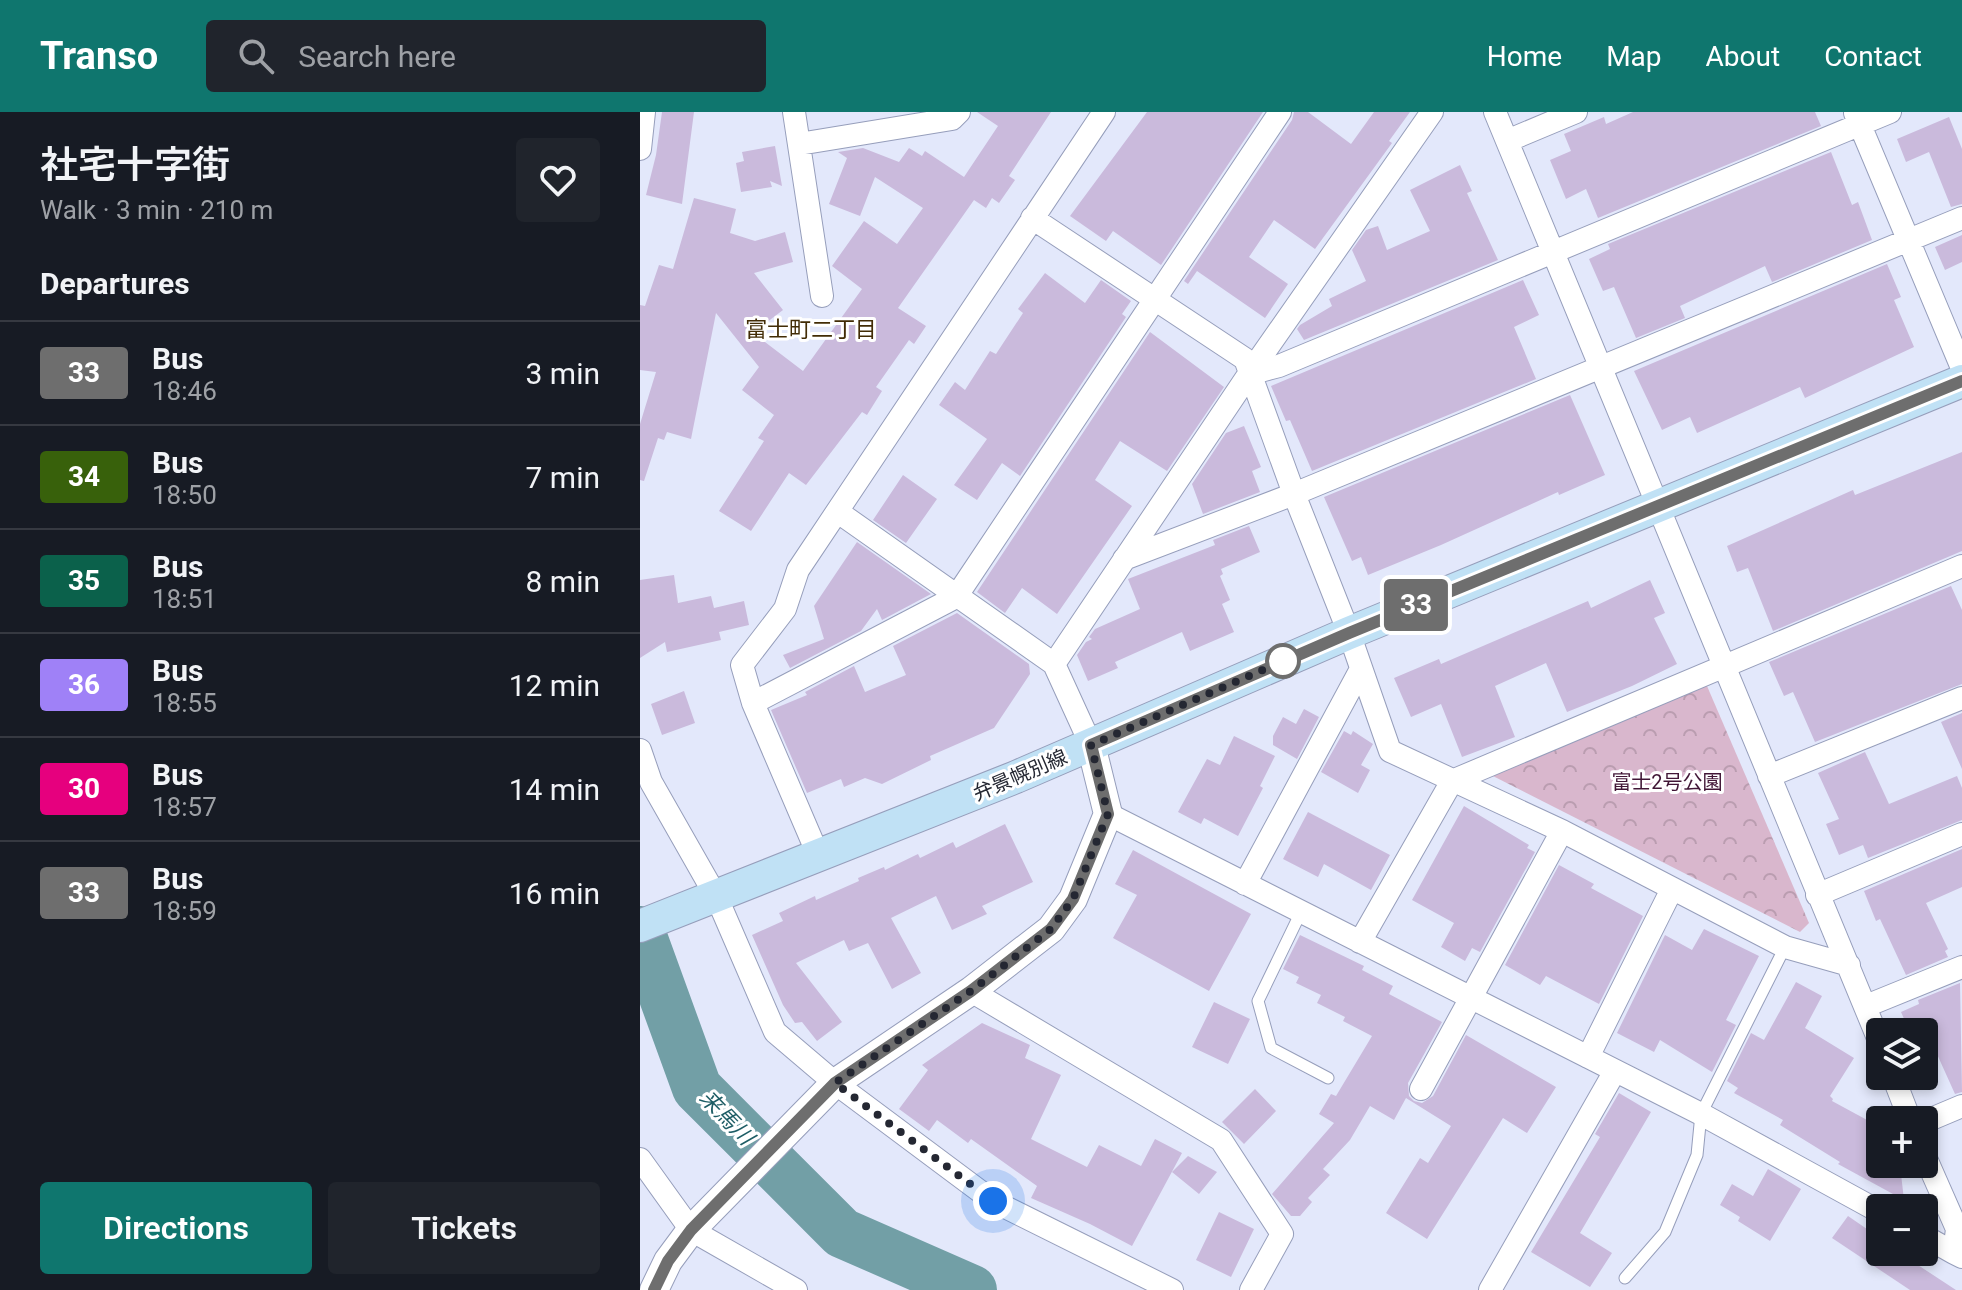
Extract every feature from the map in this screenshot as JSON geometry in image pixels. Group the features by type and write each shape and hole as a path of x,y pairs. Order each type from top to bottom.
{"main road":[{"name":"弁景幌別線","path":"640,926 819,857 1091,745 1349,633 1962,381"}],"street":[{"path":"640,149 644,112"},
{"path":"794,112 822,296"},
{"path":"799,144 952,119 959,112"},
{"path":"819,857 753,703 742,665 785,609 798,570 1104,112"},
{"path":"753,703 956,597 1280,112"},
{"path":"1054,664 1249,374 1432,112"},
{"path":"1495,112 1871,1018"},
{"path":"1507,141 1576,112"},
{"path":"1249,374 1279,366 1553,251 1858,118 1890,112"},
{"path":"1858,118 1962,368"},
{"path":"1032,218 1245,359 1349,633 1390,751 1562,831 1785,947 1849,965"},
{"path":"1124,559 1294,494 1962,218"},
{"path":"654,1290 668,1261 691,1230 825,1093 971,991 1051,929 1073,899 1108,814 1091,745 1054,664 838,512"},
{"path":"1360,942 1452,781 1962,566"},
{"path":"1245,884 1361,669"},
{"path":"1769,776 1962,698"},
{"path":"640,750 651,782 706,901 775,1032 825,1093 993,1201 1172,1290"},
{"path":"1108,814 1701,1114 1866,1204"},
{"path":"1421,1089 1562,831"},
{"path":"1817,895 1962,834"},
{"path":"1588,1057 1672,889"},
{"path":"1866,1006 1962,967"},
{"path":"971,991 1221,1140 1282,1234 1251,1290"},
{"path":"1490,1290 1615,1071"},
{"path":"1938,1116 1962,1106"},
{"path":"640,1159 691,1230 796,1290"},
{"path":"1935,1178 1959,1228 1958,1255 1938,1244"}],"lane":[{"path":"1301,912 1258,1001 1271,1048 1328,1078"},
{"path":"1625,1278 1665,1232 1697,1155 1701,1114 1785,947"}],"green space":[{"name":"富士2号公園","path":"1707,686 1809,923 1800,932 1487,773"}],"building":[{"path":"662,112 694,112 682,204 646,195"},
{"path":"977,112 1051,112 1009,176 1015,180 999,203 992,198 986,208 974,200 898,308 926,326 914,344 909,340 876,387 882,391 867,415 862,412 806,485 789,473 751,531 719,511 764,441 758,438 774,415 742,390 759,367 716,313 691,439 667,432 664,440 658,438 644,481 640,480 640,424 656,372 640,370 640,305 645,306 659,265 673,269 694,198 736,209 730,233 755,241 785,232 793,262 754,273 783,310 753,333 803,371 862,289 832,266 864,221 897,244 923,208 875,177 860,216 829,204 847,158 838,152 863,148 899,162 909,148 922,156 925,151 964,177 998,126"},
{"path":"1147,112 1263,112 1161,265 1113,231 1106,241 1070,216"},
{"path":"1294,112 1308,112 1351,144 1374,112 1410,112 1389,141 1392,143 1315,249 1274,220 1249,257 1288,284 1265,318 1197,271 1188,284 1184,281 1292,120"},
{"path":"1633,112 1815,112 1821,126 1598,218 1586,189 1566,199 1550,160 1571,151 1564,134 1604,117 1606,124"},
{"path":"1949,117 1962,149 1962,204 1951,207 1929,152 1906,162 1897,139"},
{"path":"775,146 782,186 770,181 772,187 741,192 736,163 744,161 742,152"},
{"path":"1831,152 1852,205 1858,202 1872,240 1772,282 1765,266 1680,306 1685,318 1636,338 1614,287 1603,291 1589,259 1610,249 1608,244"},
{"path":"1460,165 1472,191 1467,193 1498,260 1304,340 1297,329 1300,325 1332,306 1329,299 1366,281 1352,250 1366,230 1378,226 1387,250 1430,231 1410,190"},
{"path":"1962,235 1962,262 1945,270 1935,247"},
{"path":"1887,264 1901,297 1894,300 1914,347 1805,398 1800,387 1697,433 1690,417 1662,430 1634,371"},
{"path":"1045,273 1085,303 1101,280 1131,301 1122,314 1126,317 1020,476 1002,463 977,500 954,485 987,439 939,405 955,382 965,390 990,351 996,354 1023,313 1018,309"},
{"path":"1523,280 1539,315 1514,327 1536,379 1312,471 1271,386"},
{"path":"1150,332 1224,387 1167,471 1120,441 1095,480 1132,506 1057,614 1022,588 1005,613 977,592"},
{"path":"1570,395 1605,475 1559,495 1558,492 1368,575 1361,557 1352,561 1324,497"},
{"path":"1244,426 1261,467 1252,471 1260,492 1203,514 1192,484 1226,433"},
{"path":"1962,452 1962,551 1773,631 1748,568 1737,572 1727,546 1853,490 1855,495"},
{"path":"903,475 937,499 906,543 873,520"},
{"path":"1249,526 1260,552 1221,569 1223,574 1220,576 1230,600 1222,604 1234,632 1190,651 1182,632 1115,662 1118,668 1088,681 1077,655 1092,639 1089,637 1095,629 1140,609 1128,579 1215,545 1213,540"},
{"path":"857,542 931,594 882,620 877,609 861,631 790,668 783,655 824,639 814,606"},
{"path":"674,575 678,603 711,596 714,608 744,601 749,625 719,632 721,640 667,652 665,642 640,658 640,580"},
{"path":"1650,580 1665,613 1654,618 1677,664 1567,712 1546,663 1495,686 1515,737 1462,757 1441,704 1411,717 1394,678 1439,659 1441,664 1588,601 1591,608"},
{"path":"1951,586 1962,610 1962,684 1815,742 1793,692 1784,696 1769,662"},
{"path":"957,613 1029,664 1030,674 994,728 930,756 931,760 882,784 865,778 844,787 841,779 807,793 771,710 807,695 805,692 854,666 865,692 906,675 893,646"},
{"path":"684,691 695,723 662,735 651,704"},
{"path":"1304,709 1319,717 1297,759 1273,745 1273,736 1283,717 1296,724"},
{"path":"1962,713 1962,769 1941,722"},
{"path":"1344,731 1351,735 1353,731 1373,744 1361,765 1370,770 1358,793 1321,772"},
{"path":"1234,736 1275,756 1260,786 1263,788 1238,836 1204,818 1201,824 1178,812 1207,759 1220,765"},
{"path":"1865,752 1889,804 1957,776 1962,788 1962,820 1868,858 1863,845 1839,855 1826,824 1839,819 1818,773"},
{"path":"1464,806 1529,845 1527,848 1535,852 1480,952 1472,948 1465,961 1441,947 1454,923 1412,900"},
{"path":"1308,812 1390,855 1371,890 1324,864 1318,877 1283,859"},
{"path":"1005,824 1033,882 982,906 987,914 952,930 936,896 891,918 921,973 892,989 868,943 849,951 844,940 796,963 842,1022 817,1041 802,1022 795,1023 783,1005 752,935 783,921 779,913 815,896 816,900 859,881 858,878 884,867 885,870 918,854 920,858 953,842 956,848"},
{"path":"1962,849 1962,887 1926,903 1948,949 1945,951 1948,957 1906,975 1880,919 1876,921 1864,891"},
{"path":"1133,850 1251,914 1209,991 1113,938 1137,895 1115,884"},
{"path":"1559,865 1594,884 1591,888 1643,916 1599,1004 1546,976 1540,985 1505,965"},
{"path":"1704,929 1759,956 1726,1020 1736,1025 1712,1072 1660,1040 1654,1052 1617,1033 1665,935 1692,950"},
{"path":"1300,935 1364,966 1362,970 1393,986 1389,994 1442,1022 1408,1083 1409,1096 1414,1101 1422,1103 1433,1096 1466,1035 1556,1087 1527,1133 1503,1118 1427,1239 1386,1213 1420,1158 1428,1163 1451,1126 1406,1098 1394,1120 1370,1106 1350,1140 1323,1169 1330,1175 1308,1198 1312,1202 1300,1216 1291,1216 1272,1194 1334,1123 1319,1114 1331,1094 1336,1096 1372,1036 1343,1021 1345,1017 1317,1003 1321,995 1296,983 1299,977 1283,969"},
{"path":"1796,982 1822,996 1805,1028 1854,1058 1830,1096 1832,1101 1866,1119 1866,1178 1901,1178 1903,1194 1893,1194 1838,1164 1840,1162 1780,1125 1783,1120 1734,1093 1738,1088 1727,1081 1751,1033 1764,1040"},
{"path":"1960,983 1962,1092 1955,1094 1938,1056 1938,1018 1904,1018 1901,1012 1919,1004 1918,1000"},
{"path":"1214,1002 1250,1019 1228,1064 1192,1047"},
{"path":"982,1023 1030,1045 1025,1058 1061,1075 1031,1139 1087,1167 1099,1145 1141,1166 1155,1139 1182,1153 1132,1246 1031,1198 1037,1186 971,1139 968,1143 937,1120 929,1131 899,1109 928,1070 922,1065"},
{"path":"1255,1089 1276,1111 1244,1144 1222,1122"},
{"path":"1619,1093 1651,1112 1580,1233 1612,1253 1590,1287 1531,1252 1600,1137 1595,1134"},
{"path":"1188,1156 1217,1172 1199,1194 1172,1172"},
{"path":"1768,1169 1801,1189 1770,1241 1738,1221 1740,1217 1720,1205 1732,1184 1753,1196"},
{"path":"1219,1212 1254,1229 1231,1277 1196,1260"},
{"path":"1848,1216 1866,1228 1866,1261 1832,1238"},
{"path":"1874,1266 1919,1266 1956,1290 1910,1290"}],"waterway":[{"name":"来馬川","path":"640,931 697,1088 842,1233 972,1290"}],"bus line":[{"name":"33","path":"654,1290 668,1261 691,1230 835,1083 906,1032 971,991 1051,929 1073,899 1108,814 1091,745 1349,633 1962,381"}],"district":[{"name":"富士町二丁目","path":"811,329"}],"route":[{"path":"993,1201 835,1083 906,1032 971,991 1051,929 1073,899 1108,814 1091,745 1283,661"}]}
